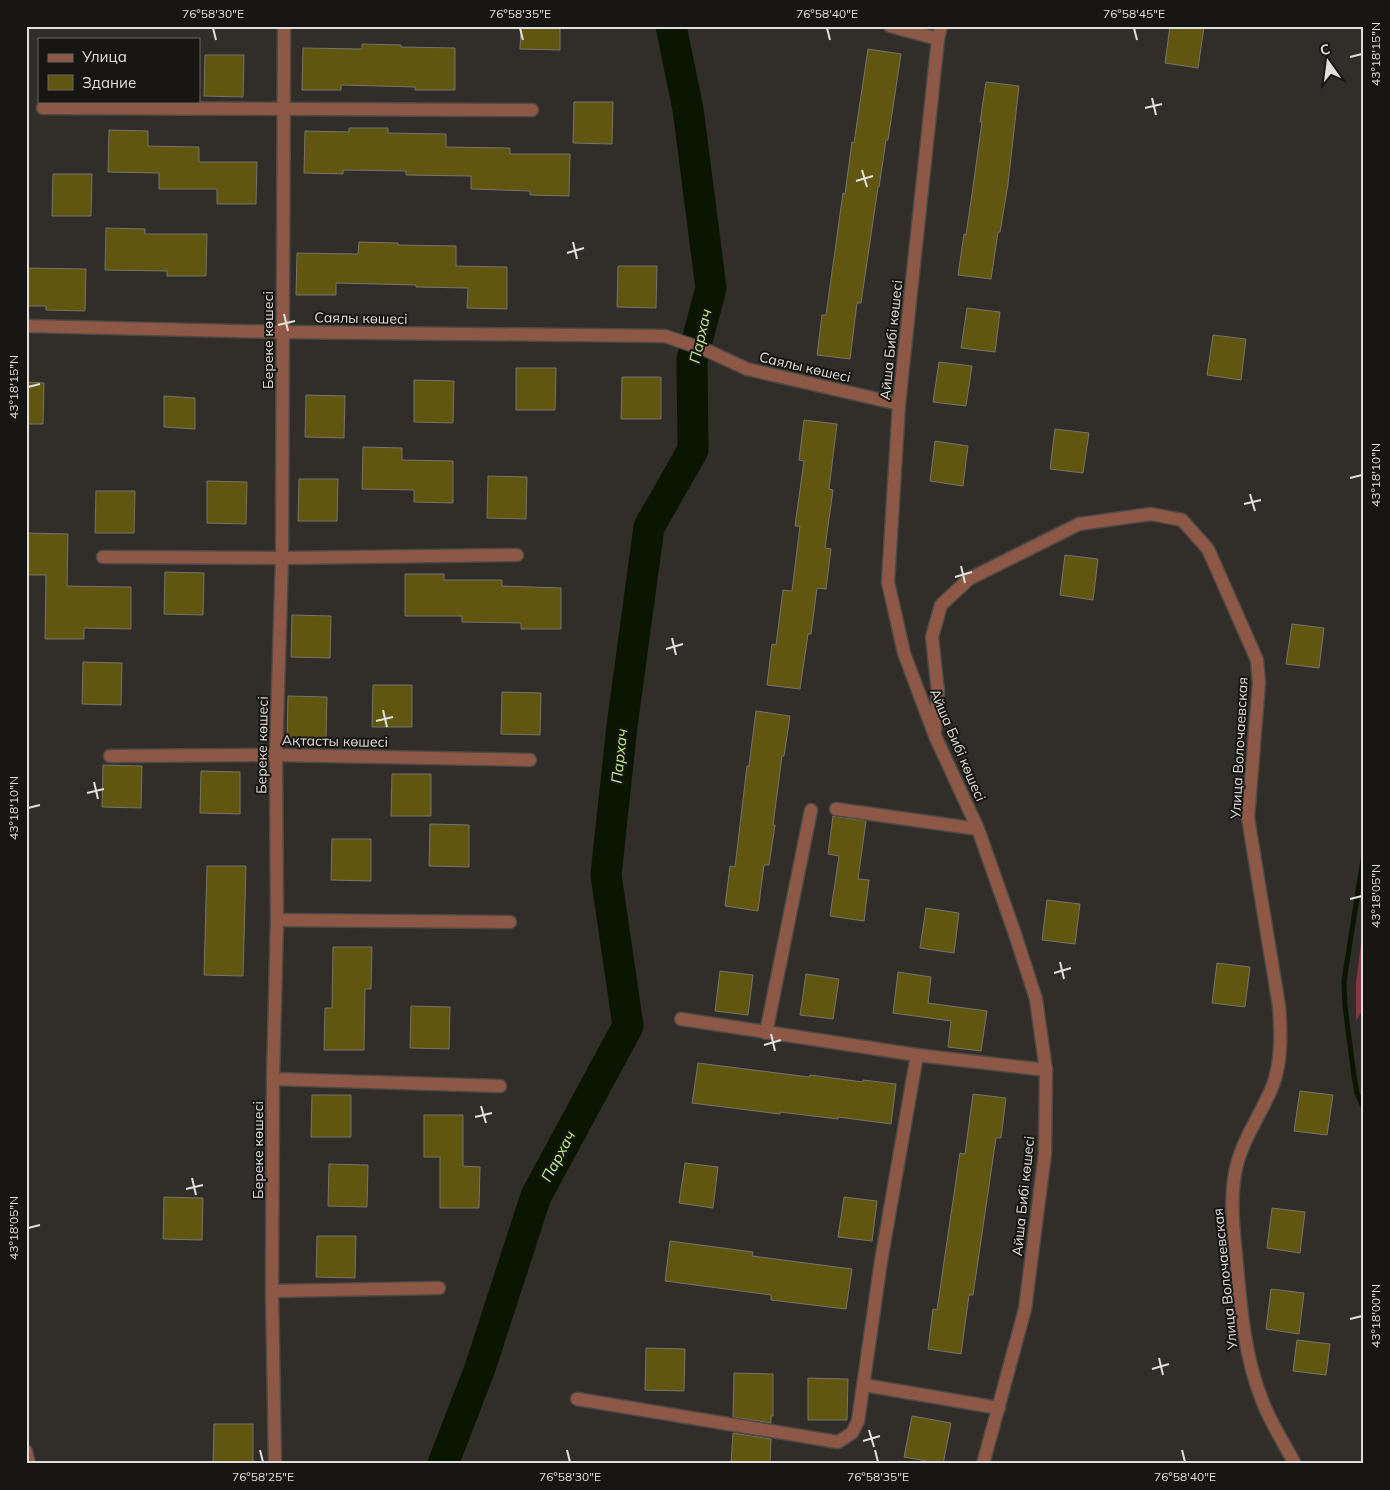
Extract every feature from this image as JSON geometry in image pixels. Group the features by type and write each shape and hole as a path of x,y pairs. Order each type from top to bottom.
{"street":[{"name":"Береке көшесі","path":"275,1464 272,1291 273,1079 277,920 276,755 282,558 284,26"},
{"path":"890,26 938,39"},
{"name":"Айша Бибі көшесі","path":"941,26 938,39 899,404 888,582 904,654 935,736 978,829 1036,999 1046,1070 1045,1153 1025,1309 983,1464"},
{"path":"43,108 532,110"},
{"name":"Саялы көшесі","path":"26,326 282,332 665,336 706,350 747,369 899,404"},
{"name":"Улица Волочаевская","path":"935,736 938,692 932,637 941,605 969,579 1079,524 1151,514 1182,520 1208,548 1257,660 1258,683 1248,818 1279,1006 1281,1030 1280,1056 1273,1084 1248,1136 1236,1167 1231,1204 1241,1308 1250,1362 1262,1400 1295,1464"},
{"path":"103,557 282,558 516,555"},
{"name":"Ақтасты көшесі","path":"110,756 276,755 530,760"},
{"path":"836,808 978,829"},
{"path":"766,1033 811,810"},
{"path":"277,920 510,922"},
{"path":"681,1019 916,1056 1046,1070"},
{"path":"578,1399 838,1442 852,1433 858,1421 881,1262 916,1056"},
{"path":"273,1079 500,1086"},
{"path":"272,1291 439,1288"},
{"path":"864,1385 999,1408"},
{"path":"26,1451 29,1464"}],"shaded area":[{"path":"1364,920 1364,1008 1356,1021 1356,983"}],"building":[{"path":"521,26 560,26 560,50 520,49"},
{"path":"1170,26 1204,27 1198,68 1165,63"},
{"path":"362,44 455,48 455,90 415,90 415,87 341,85 341,90 302,90 303,48 362,49"},
{"path":"868,49 901,54 888,140 886,140 878,187 861,303 857,303 850,359 817,355 822,315 826,315 843,193 845,194 852,142 854,143"},
{"path":"205,55 244,55 243,97 204,96"},
{"path":"986,82 1019,86 1008,184 991,279 958,275 973,187"},
{"path":"574,102 613,102 612,144 573,143"},
{"path":"349,128 388,128 388,133 446,134 446,147 510,148 510,154 570,154 569,196 530,195 530,191 471,189 471,176 406,175 406,171 343,170 343,174 304,173 305,131 349,132"},
{"path":"109,130 148,131 148,146 199,147 199,162 257,162 256,204 217,204 217,189 159,189 159,173 108,172"},
{"path":"53,174 92,174 91,216 52,216"},
{"path":"106,228 145,229 145,234 207,234 206,276 167,276 167,271 105,270"},
{"path":"359,242 456,246 456,266 507,267 507,309 467,308 468,288 336,283 336,295 296,295 297,253 358,254"},
{"path":"618,266 657,266 656,308 617,307"},
{"path":"26,268 86,269 85,311 46,310 46,306 26,306"},
{"path":"967,308 1000,312 995,352 961,348"},
{"path":"1213,335 1246,339 1241,380 1207,375"},
{"path":"939,362 972,366 966,406 933,402"},
{"path":"516,368 556,368 555,410 516,410"},
{"path":"622,377 661,377 661,419 621,419"},
{"path":"414,380 454,381 453,423 414,422"},
{"path":"26,382 44,383 43,424 26,424"},
{"path":"306,395 345,396 344,438 305,437"},
{"path":"164,396 195,398 195,429 164,427"},
{"path":"804,420 837,424 829,489 833,490 825,548 831,549 826,589 817,588 811,634 808,634 800,689 767,685 772,644 776,645 783,590 792,591 800,526 795,526 804,461 799,460"},
{"path":"1055,429 1089,433 1083,473 1050,469"},
{"path":"935,441 968,446 963,486 930,481"},
{"path":"363,447 402,448 402,460 453,461 453,503 414,502 414,490 362,489"},
{"path":"488,476 527,477 526,519 487,518"},
{"path":"299,479 338,479 337,521 298,521"},
{"path":"207,481 247,482 246,524 207,523"},
{"path":"96,491 135,491 134,533 95,533"},
{"path":"28,533 68,534 67,586 131,587 131,629 84,628 84,639 45,639 46,575 28,575"},
{"path":"1065,555 1098,559 1093,600 1060,595"},
{"path":"165,572 204,573 203,615 164,614"},
{"path":"405,574 444,574 444,580 502,580 502,586 561,588 561,629 521,629 521,623 462,622 462,616 405,616"},
{"path":"292,615 331,616 330,658 291,657"},
{"path":"1292,624 1324,628 1319,668 1286,664"},
{"path":"83,662 122,663 121,705 82,704"},
{"path":"373,685 412,685 412,727 372,727"},
{"path":"502,692 541,693 540,735 501,734"},
{"path":"288,696 327,697 326,739 287,738"},
{"path":"756,711 790,716 784,756 782,756 769,865 764,865 758,911 725,906 730,866 735,867 747,766 749,766"},
{"path":"103,765 142,766 141,808 102,807"},
{"path":"201,771 240,772 240,814 200,813"},
{"path":"392,774 431,774 431,816 391,816"},
{"path":"833,816 866,821 858,879 869,880 864,921 830,916 839,856 828,854"},
{"path":"430,824 469,825 469,867 429,866"},
{"path":"332,839 371,839 371,881 331,880"},
{"path":"207,866 246,866 243,976 204,975"},
{"path":"1047,900 1080,904 1075,944 1042,940"},
{"path":"926,908 959,913 954,953 920,948"},
{"path":"333,947 372,947 371,989 365,989 364,1050 324,1050 325,1008 332,1008"},
{"path":"1217,963 1250,967 1245,1007 1212,1003"},
{"path":"720,971 753,975 748,1015 715,1011"},
{"path":"898,972 931,977 928,1003 987,1011 981,1051 948,1047 951,1021 893,1013"},
{"path":"806,974 839,979 833,1019 800,1015"},
{"path":"411,1006 450,1007 449,1049 410,1048"},
{"path":"698,1063 809,1077 810,1075 896,1084 891,1124 838,1117 838,1119 780,1112 780,1114 692,1103"},
{"path":"1300,1091 1333,1095 1327,1135 1294,1131"},
{"path":"973,1094 1006,1098 1001,1138 996,1138 973,1295 969,1295 961,1354 928,1349 933,1309 937,1310 960,1153 965,1154"},
{"path":"312,1095 351,1095 351,1137 311,1137"},
{"path":"424,1115 463,1115 463,1166 480,1167 479,1208 440,1208 440,1157 424,1157"},
{"path":"685,1163 718,1167 713,1208 679,1203"},
{"path":"329,1164 368,1165 367,1207 328,1206"},
{"path":"164,1197 203,1198 202,1240 163,1239"},
{"path":"844,1197 877,1201 872,1241 838,1237"},
{"path":"1272,1208 1305,1212 1300,1253 1267,1248"},
{"path":"317,1236 356,1236 355,1278 316,1277"},
{"path":"670,1241 753,1252 752,1256 852,1269 846,1309 771,1300 771,1295 665,1281"},
{"path":"1271,1289 1304,1293 1299,1334 1266,1329"},
{"path":"1297,1340 1330,1344 1326,1375 1293,1371"},
{"path":"646,1348 685,1349 684,1391 645,1390"},
{"path":"734,1373 773,1374 773,1416 771,1416 771,1423 733,1417"},
{"path":"808,1378 848,1379 847,1420 808,1420"},
{"path":"912,1416 951,1423 943,1464 904,1457"},
{"path":"214,1424 253,1424 253,1464 213,1464"},
{"path":"733,1433 771,1439 770,1464 731,1464"}],"waterway":[{"name":"Пархач","path":"443,1464 480,1368 536,1196 628,1026 606,875 622,726 649,527 693,450 692,360 711,288 688,109 671,26"},
{"path":"1364,853 1344,981 1345,1006 1354,1076 1357,1093 1364,1109"}]}
